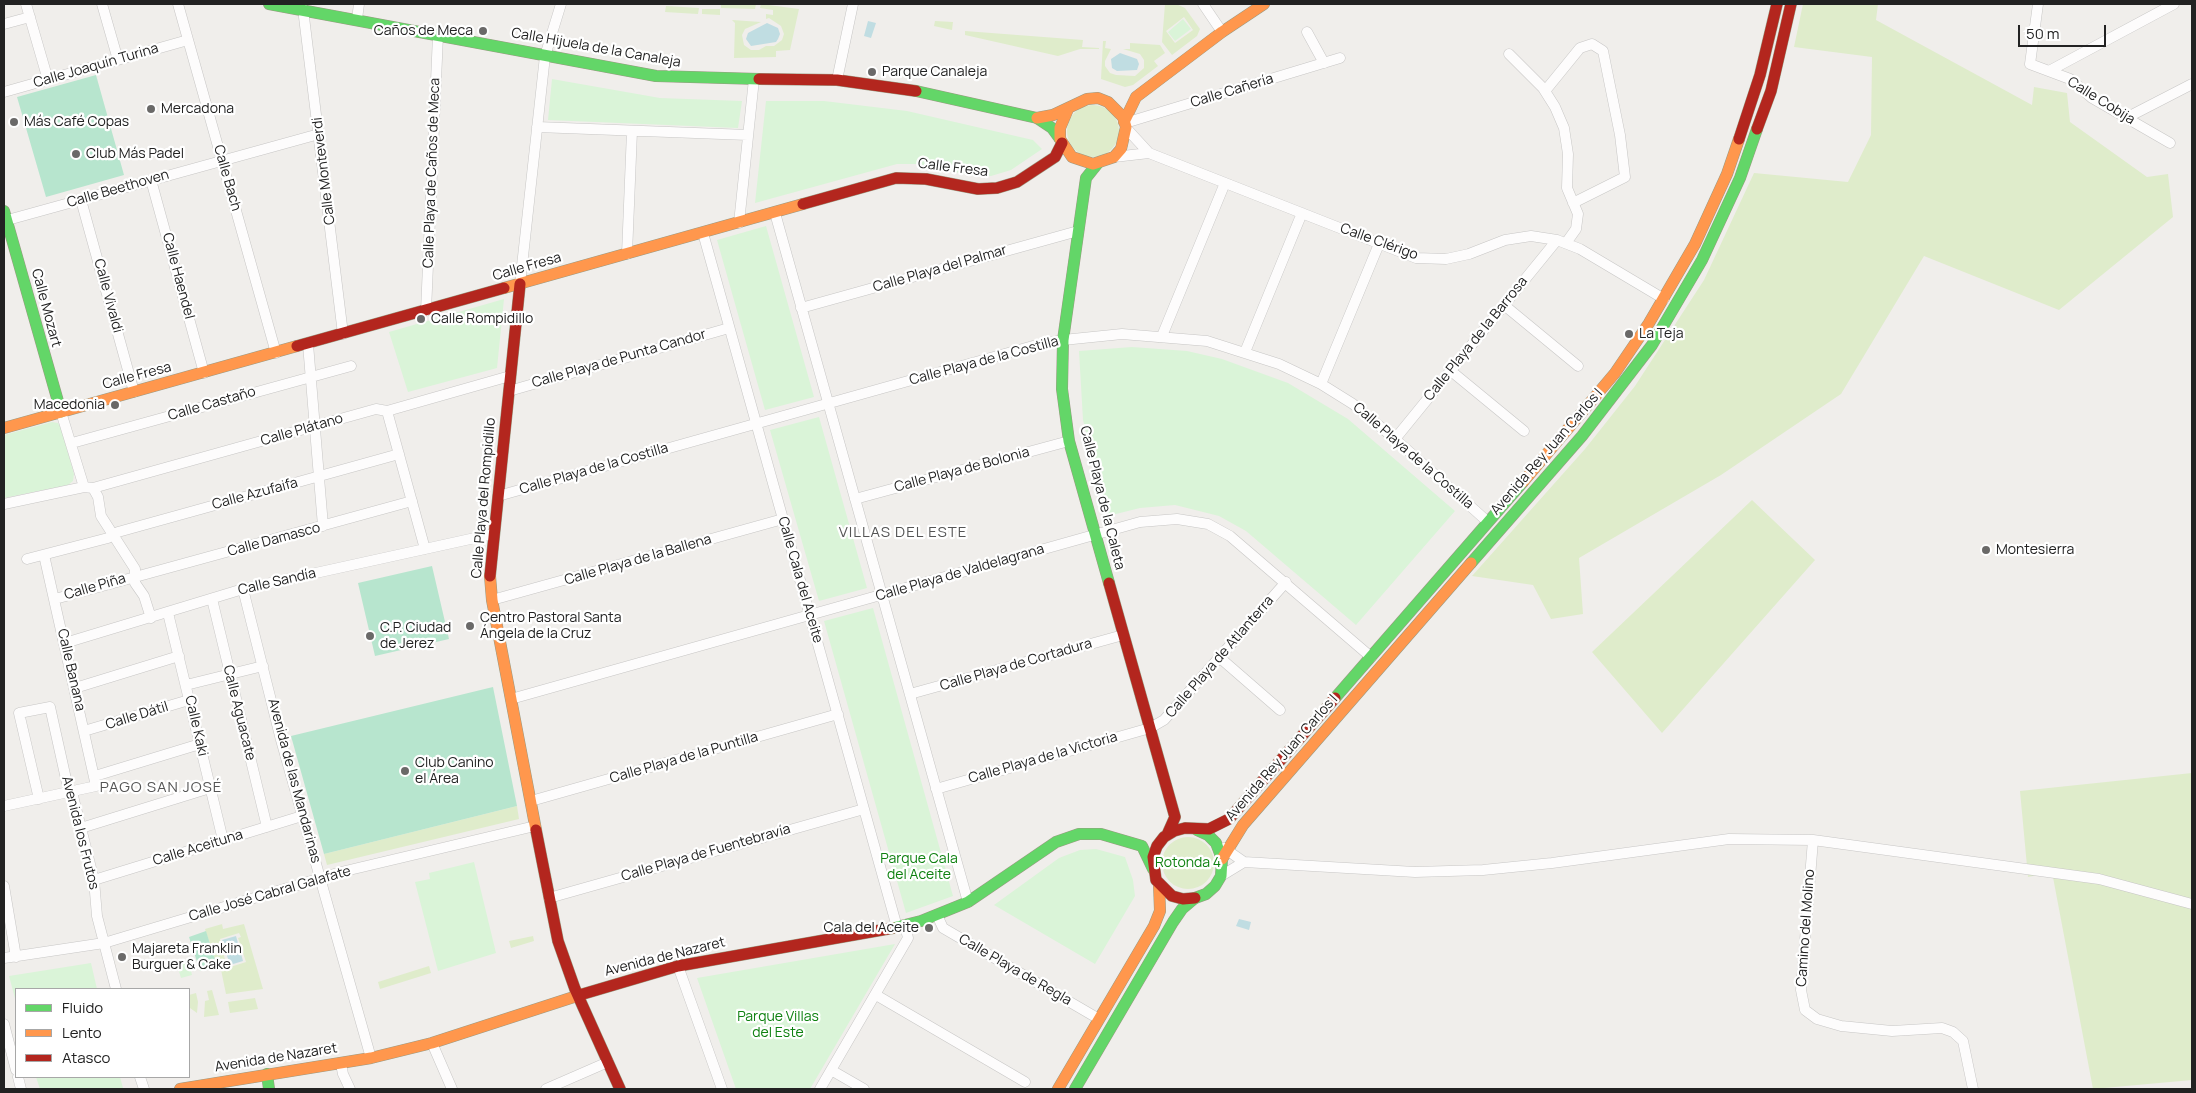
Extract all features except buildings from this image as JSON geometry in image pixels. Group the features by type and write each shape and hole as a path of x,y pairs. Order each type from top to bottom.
{"street":[{"path":"26,4 48,80"},
{"path":"102,4 118,60"},
{"name":"Calle Bach","path":"178,4 276,353"},
{"name":"Calle Hijuela de la Canaleja","path":"270,4 545,56 663,76 702,80 837,80 911,90 1037,118 1052,128 1075,158"},
{"path":"357,19 359,4"},
{"name":"Calle Playa del Rompidillo","path":"561,4 545,56 490,571 492,600 558,941 578,995 620,1089"},
{"path":"837,80 853,4"},
{"path":"1203,4 1222,32"},
{"name":"Calle Hijuela de la Canaleja","path":"1037,118 1068,109 1077,102 1087,99 1098,98 1108,102 1136,97 1222,32 1264,4"},
{"name":"Avenida Rey Juan Carlos I","path":"1165,838 1174,831 1209,829 1229,819 1595,398 1634,347 1695,244 1727,174 1760,75 1777,4"},
{"name":"Avenida Rey Juan Carlos I","path":"1221,876 1225,854 1246,820 1588,429 1652,345 1702,260 1740,178 1771,91 1791,4"},
{"name":"Calle Cobija","path":"2038,4 2030,64 2070,79 2092,98 2128,117 2170,143"},
{"path":"2049,71 2174,4"},
{"name":"Calle Monteverdi","path":"303,9 320,134 343,334"},
{"path":"4,24 30,17"},
{"path":"1307,32 1324,63"},
{"name":"Calle Playa de Caños de Meca","path":"426,311 438,35"},
{"name":"Calle Joaquín Turina","path":"4,92 188,40"},
{"path":"1545,91 1580,48 1592,44 1603,51 1620,135 1624,178 1573,203"},
{"name":"Calle Playa de la Barrosa","path":"1395,439 1504,305 1576,229 1578,214 1567,188 1568,154 1564,128 1545,91 1509,54"},
{"name":"Calle Cañería","path":"1125,124 1340,58"},
{"path":"739,223 754,79"},
{"path":"2128,117 2192,84"},
{"name":"Calle Hijuela de la Canaleja","path":"1114,157 1121,148 1125,138 1125,124 1136,97"},
{"path":"1108,102 1117,108 1125,124"},
{"path":"1068,109 1061,123 1061,141 1055,157 1075,158 1086,163 1098,163 1114,157"},
{"name":"Calle Clérigo","path":"1125,124 1149,154"},
{"path":"537,127 748,135"},
{"path":"627,254 632,132"},
{"name":"Calle Beethoven","path":"5,218 81,200 320,134"},
{"name":"Calle Clérigo","path":"1114,157 1149,154 1416,258 1446,259 1469,254 1505,240 1531,236 1562,242 1580,249 1664,299"},
{"name":"Calle Fresa","path":"4,428 896,178 926,179 978,189 997,188 1017,182 1055,157"},
{"path":"1075,158 1086,178 1098,163"},
{"name":"Calle Playa de la Caleta","path":"1086,178 1063,340 1062,389 1069,440 1175,817"},
{"name":"Calle Haendel","path":"151,180 204,373"},
{"path":"1162,336 1225,183"},
{"name":"Calle Vivaldi","path":"81,200 134,392"},
{"path":"775,213 968,902"},
{"path":"1245,352 1302,213"},
{"name":"Calle Mozart","path":"5,218 61,412"},
{"name":"Calle Playa del Palmar","path":"801,308 1078,231"},
{"name":"Calle Cala del Aceite","path":"703,233 864,809 901,926"},
{"path":"1321,384 1378,244"},
{"path":"1504,305 1578,366"},
{"name":"Calle Playa de Punta Candor","path":"509,391 729,328"},
{"name":"Calle Playa de la Costilla","path":"498,496 828,403 1063,340 1122,334 1162,336 1207,342 1245,352 1279,364 1321,384 1354,404 1488,522"},
{"path":"308,344 323,526"},
{"name":"Calle Castaño","path":"72,443 351,366"},
{"path":"1451,371 1524,431"},
{"name":"Calle Plátano","path":"4,504 89,487 376,410 387,412 510,376"},
{"path":"61,412 89,487 98,497 102,516 135,569 135,583 144,596 151,618"},
{"path":"387,412 425,549"},
{"name":"Calle Playa de Bolonia","path":"855,499 1069,440"},
{"name":"Calle Azufaifa","path":"27,559 399,454"},
{"name":"Calle Damasco","path":"135,576 323,526 412,500"},
{"name":"Calle Playa de la Ballena","path":"492,600 783,519"},
{"name":"Calle Playa de Valdelagrana","path":"511,699 1140,522 1177,519 1208,524 1230,536 1286,582 1371,657"},
{"name":"Calle Sandía","path":"65,644 243,589 493,534"},
{"name":"Calle Banana","path":"44,555 96,781"},
{"name":"Calle Piña","path":"54,599 135,576"},
{"name":"Calle Playa de Atlanterra","path":"1150,728 1164,720 1286,582"},
{"name":"Avenida de las Mandarinas","path":"243,589 302,816 370,1058"},
{"name":"Calle Aguacate","path":"212,599 266,827"},
{"name":"Calle Kaki","path":"168,613 223,840"},
{"name":"Calle Playa de Cortadura","path":"910,694 1123,635"},
{"path":"74,688 179,656"},
{"path":"1219,657 1280,710"},
{"path":"186,685 263,666"},
{"name":"Calle Dátil","path":"84,731 189,700"},
{"name":"Avenida los Frutos","path":"39,799 19,714 50,707 94,880 97,916 116,988"},
{"name":"Calle Playa de la Puntilla","path":"530,801 838,714"},
{"name":"Calle Playa de la Victoria","path":"936,788 1150,728"},
{"path":"4,806 71,792 96,781 200,744"},
{"path":"81,828 210,788"},
{"name":"Calle Playa de Fuentebravía","path":"549,898 864,809"},
{"name":"Calle Aceituna","path":"94,880 302,816"},
{"path":"1153,869 1153,857 1175,817 1194,829"},
{"name":"Calle José Cabral Galafate","path":"4,958 104,943 320,878 535,826"},
{"name":"Avenida Rey Juan Carlos I","path":"1194,829 1208,835 1225,854"},
{"name":"Avenida de Nazaret","path":"181,1089 370,1058 432,1043 578,995 678,966 901,926 937,915 968,902 992,888 1046,848 1068,837 1079,834 1102,834 1142,846"},
{"path":"1058,1089 1154,926 1160,911 1159,884 1142,846 1165,838"},
{"path":"1225,854 1244,862 1415,872 1483,870 1589,859 1730,839 1813,840 2099,879 2192,904"},
{"name":"Camino del Molino","path":"1813,840 1801,990 1805,1010 1817,1020 1841,1026 1892,1031 1942,1028 1952,1032 1963,1041 1973,1089"},
{"path":"1075,1089 1182,909 1195,898 1210,890 1221,876 1244,862"},
{"path":"1159,884 1172,896 1183,899 1195,898"},
{"path":"4,886 16,957"},
{"name":"Calle Playa de Regla","path":"937,915 943,928 1099,1019"},
{"path":"820,1089 908,938 901,926"},
{"path":"678,966 722,1089"},
{"path":"876,995 1025,1082"},
{"path":"4,1024 15,1066"},
{"path":"432,1043 452,1089"},
{"path":"546,1089 608,1062"},
{"path":"341,1064 343,1074 350,1089"},
{"path":"831,1070 864,1089"},
{"path":"267,1074 269,1089"}],"green space":[{"path":"721,4 756,4 755,9 721,8"},
{"path":"761,4 799,9 790,50 776,51 776,57 734,58 735,23 732,20 761,22 745,29 742,35 744,45 751,50 774,46 782,40 784,34 781,26 769,18 766,19 766,14 773,15 773,10 760,8"},
{"path":"1165,4 1176,4 1185,8 1200,29 1197,36 1172,55 1162,42","holes":["1184,17 1193,30 1175,43 1166,31"]},
{"path":"1803,4 1878,4 1876,20 2032,105 2034,87 2067,93 2070,122 2147,177 2168,174 2173,217 2059,310 1924,256 1841,394 1721,475 1579,558 1583,614 1551,619 1533,585 1472,576 1585,449 1635,386 1704,280 1754,173 1848,182 1871,135 1872,57 1794,47"},
{"path":"666,6 699,8 698,14 665,12"},
{"path":"702,9 720,9 720,15 702,14"},
{"path":"1183,19 1191,29 1175,41 1168,32"},
{"path":"935,21 953,22 952,30 934,26"},
{"path":"965,31 1083,40 1082,47 1099,49 1080,49 1058,56 965,35"},
{"path":"1103,41 1106,41 1105,48 1111,49 1105,61 1105,66 1110,73 1116,75 1135,76 1144,68 1144,60 1140,54 1123,49 1130,49 1130,43 1160,45 1165,53 1154,61 1158,66 1133,85 1125,87 1101,79"},
{"name":"Club Más Padel","path":"96,75 124,175 46,197 17,97"},
{"path":"552,79 660,98 742,101 738,128 548,120"},
{"path":"766,101 824,101 907,111 1033,140 1042,149 1011,170 991,176 974,176 917,164 897,164 755,203"},
{"path":"1093,105 1103,107 1111,113 1117,121 1119,131 1117,141 1111,149 1103,155 1093,157 1083,155 1075,149 1069,141 1067,131 1069,121 1075,113 1083,107"},
{"path":"766,226 814,397 765,410 717,240"},
{"path":"504,299 497,368 408,392 389,332"},
{"path":"1132,347 1187,351 1222,359 1288,383 1348,419 1455,511 1356,625 1246,531 1219,516 1175,505 1140,508 1108,516 1083,420 1079,351"},
{"path":"819,417 867,588 819,601 770,430"},
{"path":"52,422 58,423 61,428 74,474 73,481 68,485 4,498 4,435"},
{"path":"1752,500 1815,560 1662,733 1592,652"},
{"path":"432,566 449,639 375,656 358,583"},
{"name":"Parque Cala del Aceite","path":"873,608 953,896 906,913 824,621"},
{"name":"Club Canino el Área","path":"493,687 517,806 324,854 291,736"},
{"path":"2192,773 2192,1080 2093,1089 2052,872 2028,877 2020,791"},
{"path":"517,806 519,819 327,865 324,854"},
{"name":"Rotonda 4","path":"1188,837 1198,839 1206,845 1212,853 1214,863 1212,873 1206,881 1198,887 1188,889 1178,887 1170,881 1164,873 1162,863 1164,853 1170,845 1178,839"},
{"path":"1096,849 1125,857 1133,880 1135,896 1095,964 994,905 1059,858 1080,850"},
{"path":"474,862 496,953 438,971 415,882 430,879 429,873"},
{"path":"222,924 223,929 244,924 263,989 226,994 220,965 217,966 205,929","holes":["239,933 241,937 238,938 246,962 227,968 220,939"]},
{"path":"206,931 217,966 200,971 189,937"},
{"path":"533,936 534,941 511,948 509,941"},
{"name":"Parque Villas del Este","path":"895,944 810,1089 736,1089 697,978"},
{"path":"189,962 192,975 181,978 177,965"},
{"path":"91,963 97,988 15,988 15,998 9,976"},
{"path":"429,966 431,973 380,989 378,982"},
{"path":"212,990 219,1015 204,1017 205,1001 209,1000 207,991"},
{"path":"196,993 198,1002 197,1013 190,1008 190,995"},
{"path":"255,998 258,1009 230,1013 228,1002"},
{"path":"36,1078 120,1078 123,1088 40,1089"}],"water":[{"path":"868,21 876,23 871,38 864,36"},
{"path":"767,23 778,28 780,34 776,42 751,46 746,39 748,33"},
{"path":"1120,53 1137,59 1139,64 1137,70 1117,71 1112,68 1111,59"},
{"path":"1239,919 1251,922 1249,930 1236,926"},
{"path":"236,936 243,961 230,965 222,940"}],"traffic: fast":[{"path":"269,4 656,76 759,79"},
{"path":"916,91 1037,118 1052,128 1060,139"},
{"path":"1471,563 1582,436 1652,345 1702,260 1740,178 1757,129"},
{"path":"1098,163 1086,178 1063,340 1062,389 1069,441 1109,583"},
{"path":"4,211 61,412"},
{"path":"1335,698 1523,482"},
{"path":"1075,1089 1173,922 1182,909 1195,898 1206,894 1215,886 1221,876 1222,859 1216,843 1208,835 1197,830"},
{"path":"893,928 921,921 968,902 1056,842 1079,834 1101,834 1142,846 1153,869"},
{"path":"267,1074 269,1089"}],"traffic: slow":[{"path":"1124,122 1136,97 1222,32 1264,4"},
{"path":"1037,118 1053,115 1087,99 1098,98 1108,102 1123,117 1126,127 1121,149 1114,157 1093,164 1072,157 1060,139 1060,128 1068,109"},
{"path":"1523,482 1615,373 1649,323 1695,244 1727,174 1739,139"},
{"path":"504,288 803,204"},
{"path":"4,428 297,346"},
{"path":"1222,859 1243,825 1471,563"},
{"path":"490,576 492,600 536,830"},
{"path":"1058,1089 1154,926 1160,911 1159,884"},
{"path":"180,1089 371,1058 432,1043 583,994"}],"traffic: jam":[{"path":"1739,139 1760,75 1777,4"},
{"path":"1757,129 1771,91 1791,4"},
{"path":"759,79 837,80 916,91"},
{"path":"803,204 896,178 926,179 978,189 997,188 1017,182 1055,157 1062,143"},
{"path":"490,576 520,284"},
{"path":"297,346 504,288"},
{"path":"1109,583 1175,817 1167,835"},
{"path":"1195,898 1183,899 1172,896 1156,880 1153,857 1157,846 1164,837 1174,831 1185,828 1209,829 1229,819 1335,698"},
{"path":"536,830 558,941 575,989 620,1089"},
{"path":"583,994 678,966 893,928"}],"place":[{"name":"Caños de Meca","path":"483,31"},
{"name":"Parque Canaleja","path":"872,72"},
{"name":"Mercadona","path":"151,109"},
{"name":"Más Café Copas","path":"14,122"},
{"name":"Club Más Padel","path":"76,154"},
{"name":"Calle Rompidillo","path":"421,319"},
{"name":"La Teja","path":"1629,334"},
{"name":"Macedonia","path":"115,405"},
{"name":"Montesierra","path":"1986,550"},
{"name":"Centro Pastoral Santa Ángela de la Cruz","path":"470,626"},
{"name":"C.P. Ciudad de Jerez","path":"370,636"},
{"name":"Club Canino el Área","path":"405,771"},
{"name":"Cala del Aceite","path":"929,928"},
{"name":"Majareta Franklin Burguer & Cake","path":"122,957"}],"district":[{"name":"VILLAS DEL ESTE","path":"903,533"},
{"name":"PAGO SAN JOSÉ","path":"161,788"}]}
